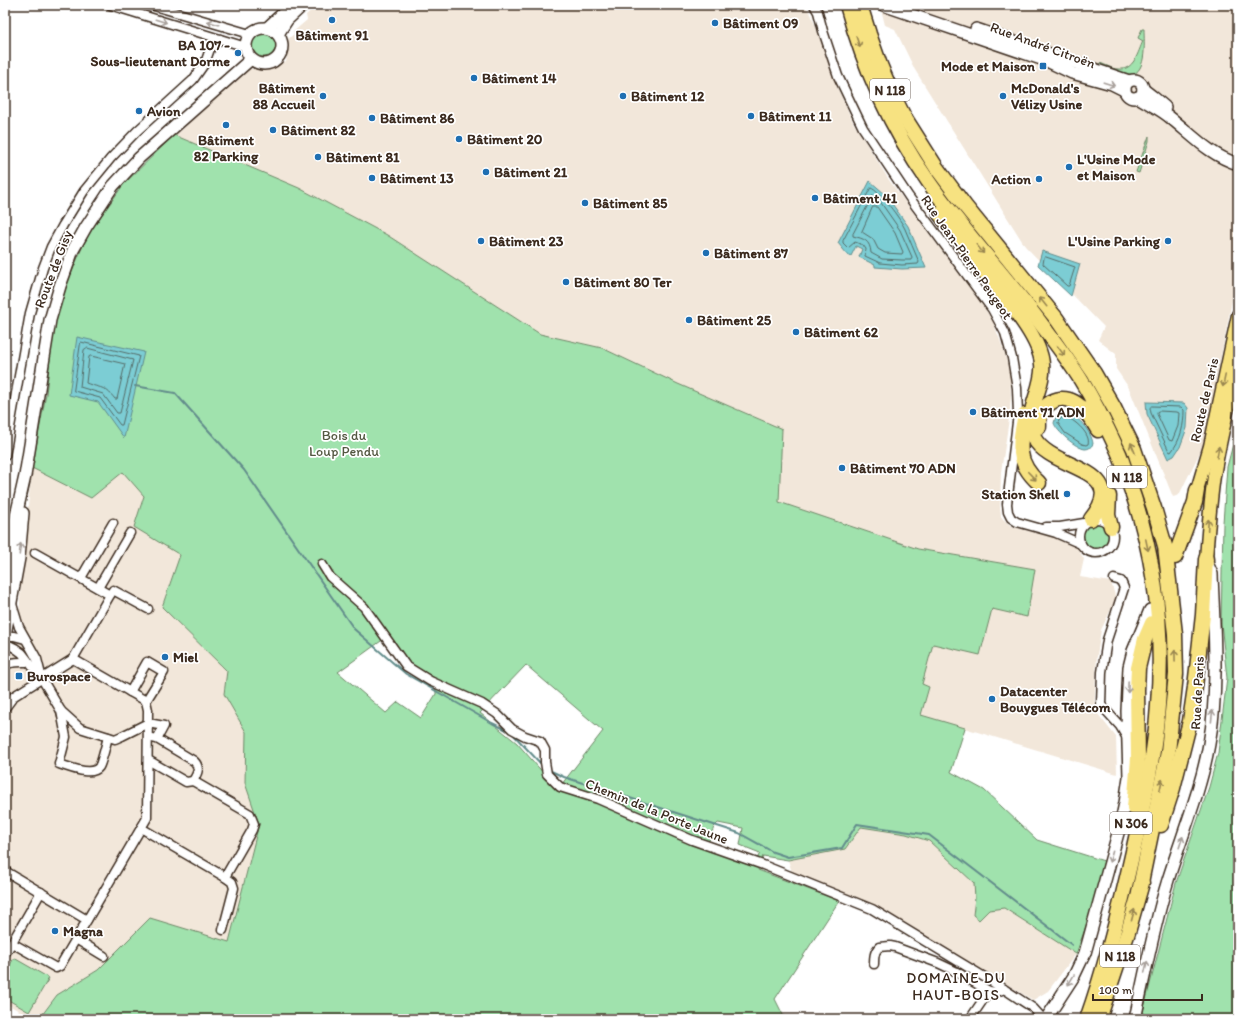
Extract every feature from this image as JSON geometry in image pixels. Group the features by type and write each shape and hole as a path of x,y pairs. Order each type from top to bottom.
{"highway":[{"name":"N 118","path":"847,5 862,55 885,109 912,158 928,182 968,234 1037,318 1082,382 1118,451 1143,525 1158,619 1160,647 1158,705 1153,751 1129,870 1112,938 1087,1019"},
{"name":"N 118","path":"860,5 868,34 890,89 903,115 936,167 965,206 1056,318 1094,373 1114,408 1134,449 1165,546 1175,634 1176,674 1168,752 1139,892 1128,932 1099,1019"},
{"path":"868,5 875,32 894,83 936,167"},
{"path":"885,109 902,151 936,208 1012,308 1038,346 1043,364 1041,380 1031,415 1031,429 1036,442 1046,452 1094,477 1101,484 1103,498 1099,509 1088,521"},
{"path":"1028,331 1035,355 1036,372 1023,424 1020,450 1026,470 1039,483"},
{"path":"1111,527 1108,516 1109,488 1105,479 1096,470 1050,444 1041,434 1039,423 1041,412 1054,400 1061,399 1072,401 1080,406 1090,417 1106,443 1128,495 1143,525"},
{"path":"1174,552 1195,502 1196,490"},
{"name":"N 306","path":"1139,892 1173,788 1190,721 1203,615 1206,558"},
{"name":"N 306","path":"1078,1019 1098,959 1124,854 1133,810 1138,758 1138,668 1151,616"}],"main road":[{"name":"Route de Paris","path":"1196,490 1210,446 1238,315"},
{"name":"Rue de Paris","path":"1206,558 1209,513 1219,447 1238,363"}],"street":[{"path":"110,5 246,47"},
{"path":"151,5 250,34"},
{"path":"267,28 292,5"},
{"path":"278,34 287,20 303,5"},
{"name":"Rue Jean-Pierre Peugeot","path":"814,5 818,12 838,76 863,128 909,197 992,309 1005,333 1012,358 1017,388 1018,414 1007,504 1008,512 1011,518 1017,522 1056,533 1081,544"},
{"name":"Rue André Citroën","path":"888,5 1047,61 1072,74 1112,84 1127,86"},
{"path":"267,28 278,34 283,48 278,58 273,62 261,64 248,55 246,42 250,34 257,29 267,28"},
{"path":"5,456 30,313 43,268 54,241 84,190 111,158 137,131 192,80 205,63 210,49 220,39"},
{"name":"Route de Gisy","path":"5,586 16,516 24,486 50,320 73,250 113,186 138,158 252,59"},
{"path":"1133,80 1142,84 1140,93 1132,98 1126,94 1127,86 1133,80"},
{"path":"1140,93 1212,152 1238,164"},
{"name":"Route de Gisy","path":"5,636 12,601 21,538 24,486"},
{"path":"1039,528 1049,526 1060,527 1097,519 1102,520 1111,527 1113,532 1113,538 1108,548 1098,553 1087,550 1081,544 1079,533 1081,528 1088,521"},
{"path":"81,578 113,523"},
{"path":"98,588 130,533"},
{"path":"35,553 110,595"},
{"name":"Rue de Paris","path":"1135,1019 1153,936 1167,881 1201,780 1209,743 1213,704 1215,659 1212,574 1206,558"},
{"name":"Chemin de la Porte Jaune","path":"322,564 330,577 364,607 406,666 430,681 482,704 497,714 512,729 525,736 540,741 545,750 547,774 560,786 598,799 692,840 763,864 872,909 1004,989 1033,1008 1043,1019"},
{"path":"1114,579 1121,581 1124,588 1107,640 1102,672 1101,706 1120,726 1128,738"},
{"path":"5,708 14,696 74,659 113,590 148,609"},
{"path":"12,601 17,622 37,659 42,679"},
{"path":"1046,1019 1074,976 1084,953 1120,826 1129,777 1127,711 1129,667 1133,651 1151,616"},
{"path":"5,636 14,636 25,639"},
{"path":"5,643 19,650 42,679 61,711 80,728 108,737 118,738 148,723 164,726 157,739"},
{"path":"12,943 56,968 60,966 147,818 148,706 146,701 74,659"},
{"path":"5,666 9,663 28,662"},
{"path":"130,692 147,662 164,672 146,701"},
{"path":"61,711 66,738 59,764 89,772 95,770 99,767 108,737"},
{"path":"1111,717 1119,716 1127,711"},
{"path":"66,738 80,728"},
{"path":"148,736 157,739 196,764 198,770 193,781"},
{"path":"148,760 186,782 193,781 250,814 254,824 252,830 225,877"},
{"path":"141,828 232,882 234,888 223,930"},
{"path":"5,871 87,920"},
{"path":"5,950 7,951 12,943 41,892"},
{"path":"76,939 104,956"},
{"path":"874,964 874,955 876,950 879,947 890,946 938,963 989,991 998,992 1004,989"},
{"path":"970,1019 989,991"}],"shaded area":[{"path":"317,5 804,5 811,14 837,87 854,124 889,180 984,307 993,322 1000,340 1010,376 1011,397 1001,472 1001,517 1011,526 1032,532 1060,537 1075,545 1084,559 1080,577 1111,582 1116,599 1101,630 1097,656 1094,709 1116,737 1117,774 921,715 929,687 921,684 933,644 992,609 1035,569 918,549 779,502 782,429 678,384 602,348 540,334 387,235 299,188 174,135 183,129 205,105 250,69 269,69 286,62 288,39 294,34 293,32 307,20 306,15"},
{"path":"880,5 1238,5 1238,271 1203,446 1179,495 1173,497 1129,388 1116,369 1116,354 1098,340 1104,327 1025,246 915,70 895,29 885,25"},
{"path":"32,468 91,498 123,471 144,496 135,527 181,555 162,607 227,671 224,694 246,732 245,783 259,824 229,942 150,919 98,970 57,995 39,1019 34,1019 5,1003 5,673 19,627 21,574"},
{"path":"861,827 906,834 929,841 974,883 975,898 973,915 979,919 989,910 1004,908 1076,954 1048,991 1033,1000 877,907 836,892 792,872 788,860 845,849"}],"green space":[{"path":"1142,29 1144,29 1144,50 1141,65 1138,71 1133,74 1126,75 1099,67 1100,63 1114,68 1123,69 1132,64 1143,41 1138,38"},
{"path":"264,33 269,34 275,40 275,50 269,56 264,57 259,56 253,50 252,45 253,40 259,34"},
{"name":"Bois du Loup Pendu","path":"174,135 299,188 387,235 540,334 602,348 678,384 782,429 779,502 918,549 1035,569 1027,617 992,609 980,655 933,644 922,684 929,687 921,715 965,728 951,772 984,790 1037,840 1104,861 1090,915 1076,954 1004,908 989,910 979,920 973,915 975,898 974,883 929,841 906,834 861,827 845,849 788,860 763,856 758,870 839,901 775,999 785,1019 39,1019 57,995 98,970 150,918 229,942 259,824 245,783 246,732 224,694 227,671 162,607 180,555 134,527 144,496 123,472 91,498 32,468 46,394 55,312 87,236 123,185","holes":["388,636 408,662 435,678 436,694 421,718 398,702 386,713 338,672","526,665 603,731 558,789 517,743 480,713","718,823 743,828 740,845 760,853 756,861 708,843 714,827"]},
{"path":"1149,136 1149,141 1139,173 1136,172"},
{"path":"1238,425 1238,1019 1141,1019 1176,883 1209,787 1218,753 1227,678 1221,623 1223,523 1227,467"},
{"path":"1096,523 1105,527 1109,536 1105,545 1096,549 1087,545 1083,536 1087,527"},
{"path":"14,958 49,978 29,1012 5,998 5,973"}],"water":[{"path":"870,181 885,194 908,226 926,268 902,269 875,267 875,265 859,257 862,249 856,246 851,256 847,254 838,243"},
{"path":"1042,251 1080,264 1071,296 1038,265"},
{"path":"77,337 144,352 124,438 98,402 69,395"},
{"path":"1146,402 1184,403 1188,408 1187,428 1180,447 1174,456 1168,459 1147,414"},
{"path":"1064,412 1069,413 1078,419 1087,429 1093,444 1090,448 1085,449 1077,446 1058,430 1054,423 1056,416"}],"waterway":[{"path":"135,386 175,393 244,470 354,629 406,674 492,723 511,732 542,765"},
{"path":"549,770 564,777 739,833 773,852 788,857 842,848 857,824 929,835 1072,945"}],"place":[{"name":"Bâtiment 91","path":"332,20"},
{"name":"Bâtiment 09","path":"715,23"},
{"name":"BA 107 - Sous-lieutenant Dorme","path":"238,53"},
{"name":"Mode et Maison","path":"1043,66"},
{"name":"Bâtiment 14","path":"474,78"},
{"name":"Bâtiment 88 Accueil","path":"323,96"},
{"name":"Bâtiment 12","path":"623,96"},
{"name":"McDonald's Vélizy Usine","path":"1003,96"},
{"name":"Avion","path":"139,111"},
{"name":"Bâtiment 11","path":"751,116"},
{"name":"Bâtiment 86","path":"372,118"},
{"name":"Bâtiment 82 Parking","path":"226,125"},
{"name":"Bâtiment 82","path":"273,130"},
{"name":"Bâtiment 20","path":"459,139"},
{"name":"Bâtiment 81","path":"318,157"},
{"name":"L'Usine Mode et Maison","path":"1069,167"},
{"name":"Bâtiment 21","path":"486,172"},
{"name":"Bâtiment 13","path":"372,178"},
{"name":"Action","path":"1039,179"},
{"name":"Bâtiment 41","path":"815,198"},
{"name":"Bâtiment 85","path":"585,203"},
{"name":"Bâtiment 23","path":"481,241"},
{"name":"L'Usine Parking","path":"1168,241"},
{"name":"Bâtiment 87","path":"706,253"},
{"name":"Bâtiment 80 Ter","path":"566,282"},
{"name":"Bâtiment 25","path":"689,320"},
{"name":"Bâtiment 62","path":"796,332"},
{"name":"Bâtiment 71 ADN","path":"973,412"},
{"name":"Bâtiment 70 ADN","path":"842,468"},
{"name":"Station Shell","path":"1067,494"},
{"name":"Miel","path":"165,657"},
{"name":"Burospace","path":"19,676"},
{"name":"Datacenter Bouygues Télécom","path":"992,699"},
{"name":"Magna","path":"55,931"}],"district":[{"name":"DOMAINE DU HAUT-BOIS","path":"956,986"}]}
